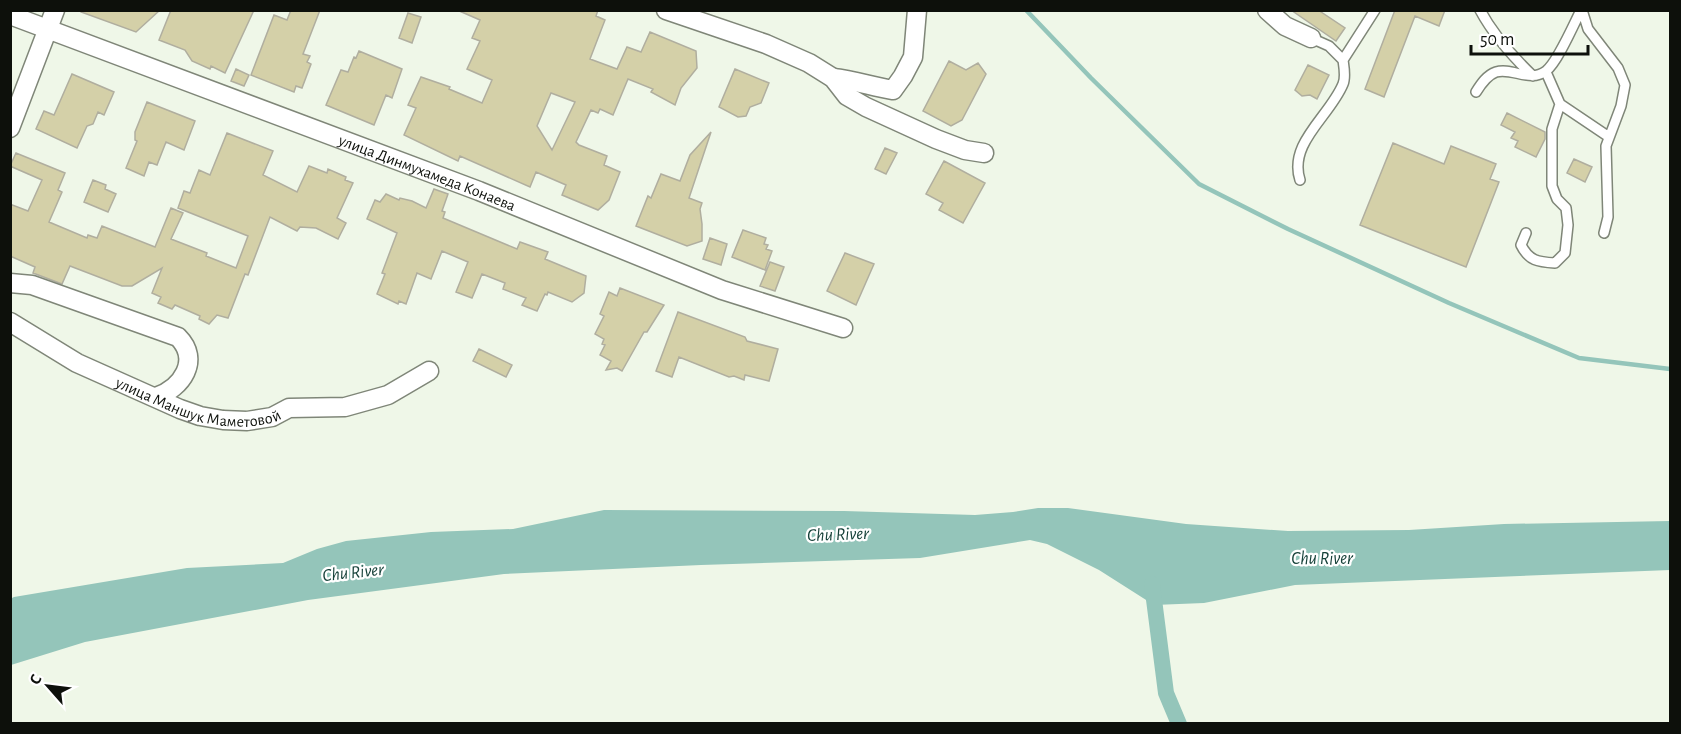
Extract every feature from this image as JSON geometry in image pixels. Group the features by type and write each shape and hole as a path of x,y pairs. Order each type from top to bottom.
{"street":[{"path":"10,128 55,10"},
{"path":"666,10 766,44 809,63 833,78 847,96 866,107 946,143 965,150 984,153"},
{"path":"833,78 893,90 913,57 917,10"},
{"path":"1267,10 1285,26 1311,38"},
{"name":"улица Динмухамеда Конаева","path":"10,15 479,191 722,290 843,328"},
{"path":"10,283 32,285 178,337 186,344 189,355 184,375 169,393 156,397"},
{"name":"улица Маншук Маметовой","path":"10,322 77,363 200,416 223,420 247,421 272,417 289,408 345,407 388,395 429,371"}],"lane":[{"path":"1300,180 1296,169 1300,151 1311,131 1326,114 1344,82 1343,60 1375,10"},
{"path":"1480,10 1489,27 1510,55 1533,76"},
{"path":"1476,92 1485,79 1496,72 1533,76 1546,72 1554,62 1582,10"},
{"path":"1582,10 1588,29 1617,68 1624,85 1622,106 1606,146 1608,217 1604,233"},
{"path":"1311,38 1329,46 1343,60"},
{"path":"1546,72 1560,104 1609,137"},
{"path":"1526,233 1521,244 1526,255 1536,262 1555,263 1564,253 1568,225 1566,208 1557,199 1552,186 1552,129 1560,104"}],"water":[{"name":"Chu River","path":"1038,508 1068,508 1186,524 1288,531 1409,530 1504,524 1670,521 1670,570 1295,585 1204,603 1154,605 1099,570 1047,544 1030,540 920,558 504,574 308,600 85,642 11,665 10,599 14,597 187,568 283,563 317,549 346,541 431,532 513,529 604,510 844,511 975,515"}],"building":[{"path":"81,10 160,10 136,32 81,12"},
{"path":"171,10 254,10 225,73 192,61 185,50 159,40"},
{"path":"291,10 320,10 303,54 310,56 307,62 311,64 302,88 296,86 294,92 251,75 274,15 287,20"},
{"path":"457,10 598,10 596,16 605,20 590,59 617,69 627,47 641,52 650,32 696,51 697,68 681,88 675,105 651,92 653,89 628,79 613,115 600,109 598,113 591,110 576,142 607,156 604,165 620,172 609,200 598,210 562,195 566,185 536,172 530,187 460,156 458,161 404,135 416,108 408,105 421,77 450,87 449,89 482,103 492,80 467,69 480,41 472,38 480,20","holes":["551,93 575,102 552,150 537,126"]},
{"path":"1291,10 1318,10 1345,28 1336,41"},
{"path":"1395,10 1445,10 1439,26 1415,16 1384,97 1365,89"},
{"path":"408,13 421,17 412,43 399,38"},
{"path":"359,51 402,69 392,98 386,95 374,125 326,105 341,70 348,72"},
{"path":"949,61 966,70 978,63 986,74 962,120 951,126 923,111"},
{"path":"1308,65 1329,75 1317,99 1310,95 1302,96 1295,90"},
{"path":"236,69 249,75 244,86 231,81"},
{"path":"735,69 769,83 761,103 750,107 746,116 738,117 719,107"},
{"path":"72,74 114,92 104,115 98,112 93,124 87,126 77,148 36,129 44,111 54,115"},
{"path":"147,102 195,121 184,150 166,142 157,165 149,162 144,176 126,168 137,141 135,132"},
{"path":"1507,113 1545,132 1545,139 1536,157 1515,147 1518,141 1511,138 1515,132 1501,125"},
{"path":"711,132 689,198 702,203 700,209 702,241 687,246 636,226 648,196 651,198 661,174 680,181 690,155"},
{"path":"227,133 273,151 263,175 297,192 309,166 327,173 328,169 346,177 345,180 353,183 337,218 346,223 338,239 316,228 300,227 297,231 270,217 248,275 245,274 228,318 217,315 209,324 199,319 200,316 175,305 172,309 158,303 161,297 152,293 162,268 132,286 122,286 70,266 62,284 33,273 35,267 10,256 10,204 28,211 42,180 10,166 16,153 65,173 58,190 62,192 49,222 87,238 88,235 97,238 102,226 155,247 171,208 183,213 171,239 207,253 206,256 236,268 248,236 178,208 184,191 190,193 199,170 210,175"},
{"path":"1393,143 1444,164 1451,146 1496,164 1490,179 1499,182 1466,267 1360,225"},
{"path":"885,148 897,153 886,174 875,169"},
{"path":"1574,159 1592,167 1585,182 1567,173"},
{"path":"944,161 985,183 963,223 939,210 943,203 926,194"},
{"path":"93,180 106,185 105,189 116,194 108,212 84,202"},
{"path":"434,189 448,194 442,211 445,212 443,218 517,249 520,242 548,252 545,259 586,276 584,293 572,302 548,292 537,311 522,305 526,298 503,289 505,283 482,274 472,298 456,292 468,262 442,251 431,279 417,273 406,304 399,301 398,304 377,294 397,233 367,219 375,200 380,202 386,194 399,200 400,198 412,201 426,208"},
{"path":"743,230 766,238 764,244 768,245 766,249 772,251 765,270 732,257"},
{"path":"710,238 727,244 721,265 703,259"},
{"path":"845,253 874,264 856,305 827,291"},
{"path":"770,262 784,267 775,291 760,286"},
{"path":"620,288 664,305 647,332 644,332 622,371 617,368 606,370 611,361 600,355 605,345 602,344 604,339 595,334 604,316 600,314 609,292 617,296"},
{"path":"678,312 745,337 747,341 778,349 769,381 745,375 744,380 734,376 729,377 679,357 672,377 656,371"},
{"path":"479,349 512,365 506,377 473,361"}],"waterway":[{"path":"1026,10 1091,78 1199,184 1288,229 1449,303 1579,358 1670,369"},
{"path":"1152,584 1166,693 1179,724"}]}
